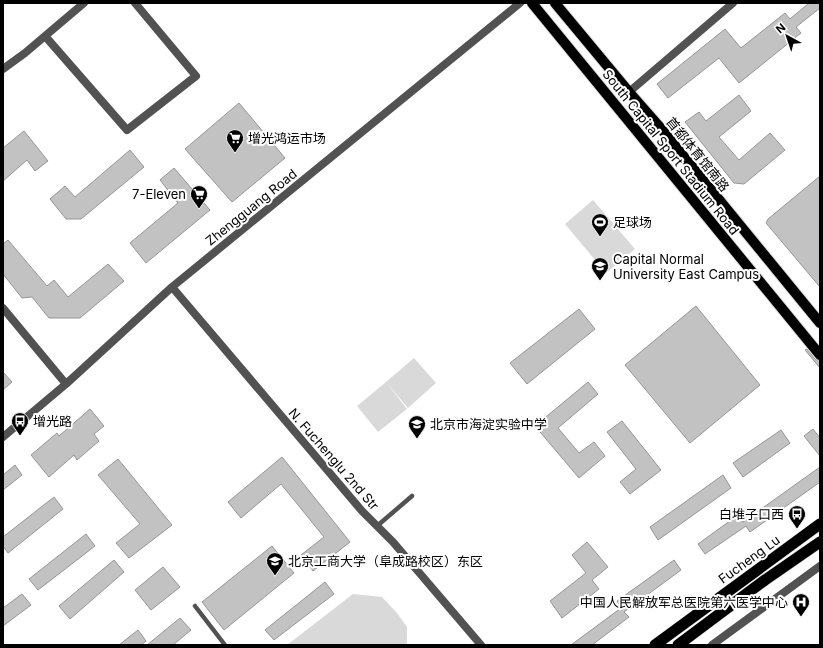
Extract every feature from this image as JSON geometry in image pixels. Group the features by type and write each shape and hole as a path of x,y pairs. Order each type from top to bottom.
{"highway":[{"name":"Fucheng Lu","path":"655,645 820,524"},
{"name":"Fucheng Lu","path":"678,645 765,580 820,542"}],"main road":[{"name":"South Capital Sport Stadium Road","path":"532,3 820,355"},
{"name":"首都体育馆南路","path":"555,3 658,125 820,323"}],"street":[{"path":"3,69 84,3"},
{"path":"45,36 127,130 196,76 135,3"},
{"name":"Zhengguang Road","path":"3,437 66,384 172,287 520,3"},
{"path":"629,92 733,3"},
{"name":"N. Fuchenglu 2nd Str","path":"172,287 357,506 393,542 481,645"},
{"path":"3,308 66,384"},
{"path":"712,645 820,566"}],"lane":[{"path":"377,526 412,496"},
{"path":"195,606 224,645"}],"shaded area":[{"name":"足球场","path":"593,200 635,249 606,273 565,224"},
{"path":"414,358 436,383 408,408 386,382"},
{"path":"386,382 407,409 378,432 357,406"},
{"path":"353,594 382,597 397,613 407,627 407,645 287,645"}],"building":[{"path":"809,3 820,3 820,8 796,27 801,33 739,83 719,58 668,98 657,84 725,29 741,48 785,13 790,19"},
{"path":"739,95 751,111 719,137 739,160 770,133 785,150 744,184 734,183 685,122 699,112 706,121"},
{"name":"增光鸿运市场","path":"239,103 285,158 232,202 185,149"},
{"path":"24,131 48,161 35,171 27,160 3,181 3,148"},
{"path":"130,150 144,167 81,219 66,219 50,199 65,186 75,197"},
{"path":"174,168 210,210 146,263 130,243 178,203 160,180"},
{"path":"820,176 820,287 766,223 768,219"},
{"path":"8,240 47,286 54,280 68,297 108,264 124,281 80,318 49,318 32,297 22,298 3,274 3,244"},
{"path":"696,306 760,385 690,443 625,365"},
{"path":"579,309 595,329 527,384 510,363"},
{"path":"807,349 815,359 820,361 820,368 805,350"},
{"path":"3,372 12,382 3,390"},
{"path":"588,382 598,394 558,428 579,453 594,442 605,456 579,478 535,426"},
{"path":"90,409 104,426 94,434 99,441 77,460 74,455 49,477 31,455 57,433 59,436"},
{"path":"622,421 661,470 630,494 620,482 636,469 607,432"},
{"path":"813,429 820,438 820,456 804,436"},
{"path":"781,430 790,443 743,477 733,463"},
{"path":"282,457 350,542 313,571 301,555 324,537 281,484 241,518 228,502"},
{"path":"118,459 172,525 129,558 116,543 140,524 98,475"},
{"path":"15,465 22,475 3,490 3,475"},
{"path":"820,467 820,482 750,532 746,526 705,554 698,544 738,515 743,522"},
{"path":"723,475 731,488 658,540 650,527"},
{"path":"54,497 63,509 8,553 3,546 3,537"},
{"path":"86,534 95,546 38,590 29,579"},
{"path":"587,542 608,567 592,580 599,589 562,618 550,601 586,573 572,555"},
{"path":"272,546 294,573 224,630 202,602"},
{"path":"114,560 124,572 70,619 59,606"},
{"path":"674,560 681,570 624,612 629,617 592,645 571,645 621,608 617,601"},
{"path":"163,567 180,587 151,610 135,590"},
{"path":"325,582 334,594 274,640 265,630"},
{"path":"22,594 31,605 3,626 3,608"},
{"path":"180,618 191,630 173,645 147,645"},
{"path":"138,630 146,641 141,645 119,645"}],"place":[{"name":"增光鸿运市场","path":"235,153"},
{"name":"7-Eleven","path":"199,209"},
{"name":"足球场","path":"600,237"},
{"name":"Capital Normal University East Campus","path":"600,281"},
{"name":"增光路","path":"20,436"},
{"name":"北京市海淀实验中学","path":"417,439"},
{"name":"白堆子口西","path":"797,529"},
{"name":"北京工商大学（阜成路校区）东区","path":"275,576"},
{"name":"中国人民解放军总医院第六医学中心","path":"801,617"}]}
